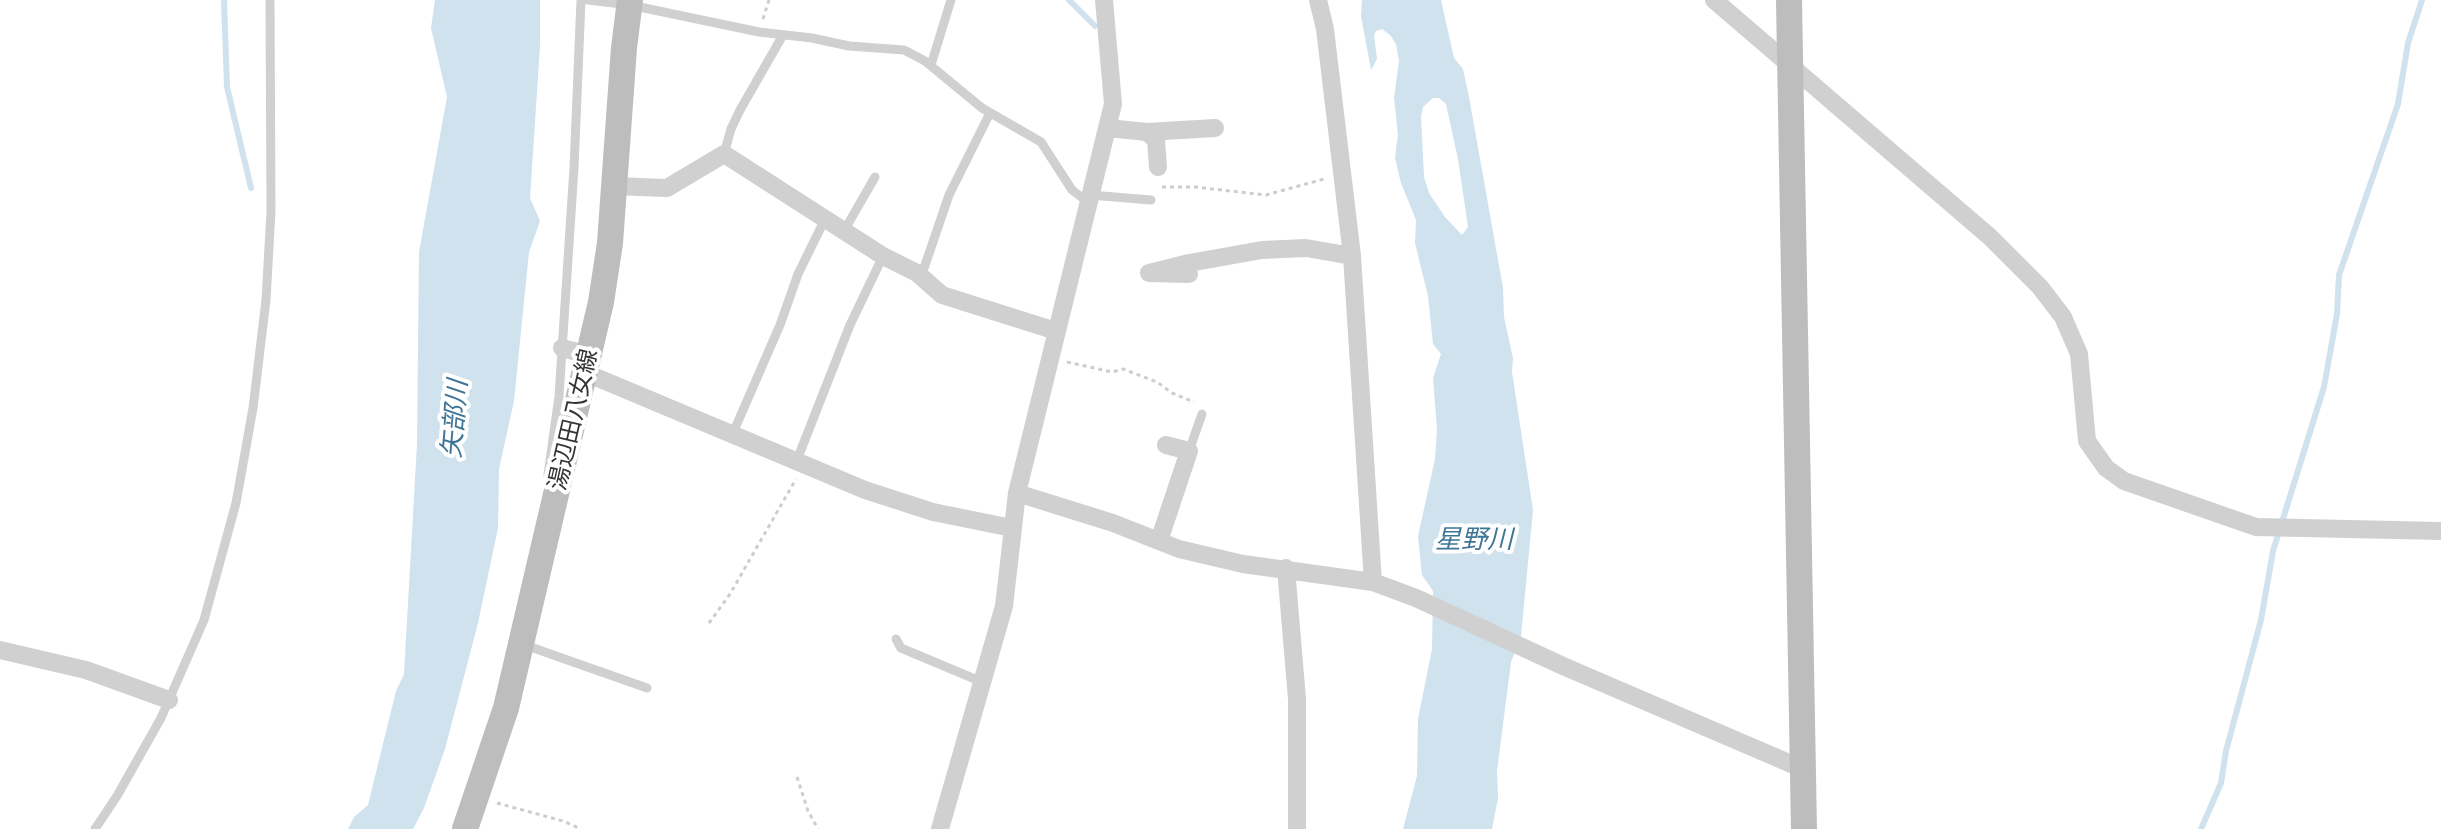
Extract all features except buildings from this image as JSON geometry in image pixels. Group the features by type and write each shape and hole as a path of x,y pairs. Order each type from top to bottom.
{"main road":[{"path":"1789,0 1804,829"},
{"name":"湯辺田八女線","path":"465,829 506,708 588,364 610,243 630,3"}],"street":[{"path":"940,829 1004,606 1017,493 1113,104 1104,0"},
{"path":"1318,0 1325,29 1352,256 1373,582"},
{"path":"1714,0 1990,237 2040,287 2063,317 2079,354 2087,441 2106,468 2124,481 2256,527 2441,531"},
{"path":"1107,128 1147,132 1215,128"},
{"path":"1147,132 1156,140 1158,167"},
{"path":"613,186 667,188 724,154 921,277 942,295 1056,331"},
{"path":"1189,274 1149,273 1262,250 1306,248 1352,256"},
{"path":"562,348 588,364 733,433 865,490 933,512 1012,528"},
{"path":"1159,541 1189,451 1166,445"},
{"path":"1017,493 1113,523 1179,549 1243,564 1373,582 1416,598 1563,666 1803,769"},
{"path":"1286,568 1297,699 1297,829"},
{"path":"0,650 86,670 169,700"}],"lane":[{"path":"95,829 117,796 169,700 208,605 236,503 253,408 266,300 267,239 271,211 270,0"},
{"path":"540,565 545,495 559,396 581,0"},
{"path":"588,0 630,3 759,32 849,46 904,50 931,65 990,113 1041,142 1072,190 1089,198 1151,200"},
{"path":"931,65 951,0"},
{"path":"724,154 740,110 783,35"},
{"path":"921,277 949,195 990,113"},
{"path":"844,231 875,177"},
{"path":"733,433 780,325 798,274 825,219"},
{"path":"801,461 850,325 883,256"},
{"path":"1189,451 1202,414"},
{"path":"896,639 901,648 982,682"},
{"path":"521,644 647,688"}],"path":[{"path":"759,32 769,0"},
{"path":"1162,187 1195,187 1266,195 1343,174"},
{"path":"1050,358 1112,372 1123,369 1198,403 1202,414"},
{"path":"709,623 730,594 801,461"},
{"path":"797,777 808,811 818,829"},
{"path":"477,798 563,821 581,829"}],"water":[{"name":"矢部川","path":"435,0 540,0 530,198 540,221 529,252 514,401 499,469 498,528 478,623 445,749 424,808 413,829 348,829 354,817 368,805 396,691 404,674 417,444 419,252 447,97 431,28"},
{"name":"星野川","path":"1362,0 1441,0 1454,58 1463,69 1503,288 1504,317 1513,358 1512,372 1533,510 1521,636 1511,662 1497,771 1498,798 1492,829 1403,829 1417,776 1418,719 1432,649 1433,591 1422,575 1418,536 1435,459 1437,429 1433,378 1441,354 1433,344 1428,296 1415,243 1416,220 1395,158 1398,134 1394,98 1399,61 1396,44 1382,29 1376,31 1377,59 1371,70 1361,16","holes":["1433,98 1439,98 1446,104 1458,159 1468,227 1462,235 1429,193 1424,177 1421,116 1423,107"]}],"waterway":[{"path":"224,0 227,87 251,188"},
{"path":"1069,0 1095,26"},
{"path":"2201,829 2221,783 2226,751 2261,620 2273,551 2324,387 2337,314 2339,275 2398,104 2408,43 2422,0"}]}
